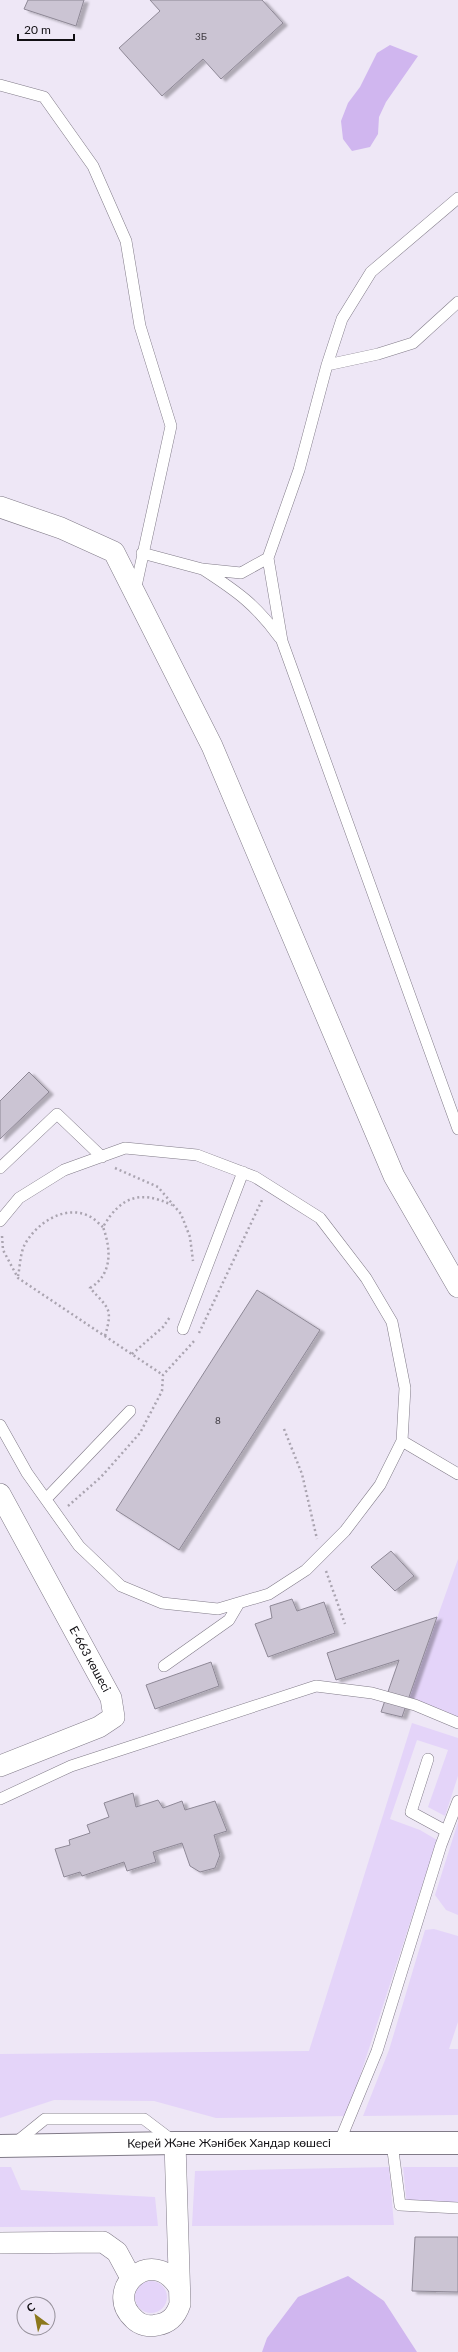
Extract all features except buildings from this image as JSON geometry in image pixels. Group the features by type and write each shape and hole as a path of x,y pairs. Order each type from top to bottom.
{"main road":[{"name":"Керей Және Жәнібек Хандар көшесі","path":"6,2146 175,2142 458,2143"}],"street":[{"path":"0,507 61,528 114,552 212,746 394,1176 458,1287"},
{"name":"Е-663 көшесі","path":"0,1496 111,1698 114,1717 99,1727 0,1766"},
{"path":"175,2142 178,2286 180,2304 171,2320 153,2326 144,2325 135,2321 129,2314 125,2305 124,2295 131,2278 139,2272 157,2269 173,2278 178,2286"},
{"path":"0,2243 103,2242 117,2252 131,2278"}],"lane":[{"path":"0,85 44,97 93,166 126,241 140,326 171,426 142,553 135,591"},
{"path":"458,198 371,272 342,318 327,365 299,470 268,558 282,641 458,1129"},
{"path":"327,365 378,354 413,343 458,302"},
{"path":"142,553 202,569 241,573 268,558"},
{"path":"202,569 237,592 263,614 282,641"},
{"path":"0,1168 57,1114 98,1158"},
{"path":"0,1224 19,1198 64,1170 125,1148 197,1155 244,1172 269,1185 320,1218 366,1278 392,1322 405,1388 402,1441 380,1485 345,1531 306,1570 269,1594 218,1609 162,1603 120,1586 79,1546 27,1473 0,1425"},
{"path":"183,1329 244,1172"},
{"path":"46,1499 130,1411"},
{"path":"402,1441 458,1474"},
{"path":"164,1666 229,1620 239,1603"},
{"path":"0,1799 71,1766 316,1686 372,1693 414,1705 458,1723"},
{"path":"428,1759 411,1812 446,1831"},
{"path":"339,2143 377,2051 446,1831 458,1801"},
{"path":"392,2143 400,2205 458,2208"}],"path":[{"path":"98,1158 158,1187 175,1206 181,1214 190,1237 193,1265"},
{"path":"57,1515 101,1477 140,1433 162,1391 163,1375 197,1338 269,1185"},
{"path":"103,1227 109,1217 123,1203 143,1196 160,1199 175,1206"},
{"path":"18,1278 24,1247 41,1224 56,1216 74,1213 89,1216 103,1227 109,1244 109,1262 97,1284 90,1288 106,1305 111,1317 106,1336"},
{"path":"0,1224 3,1250 18,1278 163,1375"},
{"path":"132,1354 163,1328 172,1315"},
{"path":"284,1429 302,1474 320,1556 345,1624"}],"shaded area":[{"path":"390,45 418,56 386,102 379,117 378,134 370,147 352,151 343,139 341,121 348,103 360,87 377,53"},
{"path":"458,1559 458,1718 407,1703"},
{"path":"412,1723 458,1738 458,1776 445,1816 428,1807 448,1750 417,1740 390,1819 420,1830 437,1840 347,2116 216,2118 154,2101 54,2100 0,2118 0,2054 309,2051"},
{"path":"458,1822 458,1915 446,1910 435,1895"},
{"path":"434,1929 458,1936 458,2022 449,2049 458,2049 458,2115 363,2116 389,2050 425,1930"},
{"path":"0,2167 11,2167 21,2190 155,2197 158,2226 0,2227"},
{"path":"389,2167 394,2225 192,2226 195,2171"},
{"path":"403,2167 458,2167 458,2208 407,2206"},
{"path":"348,2276 384,2301 417,2352 262,2352 267,2338 298,2297"},
{"path":"148,2281 154,2281 164,2288 167,2297 166,2303 160,2310 154,2313 148,2313 138,2306 135,2300 135,2294 142,2284"}]}
